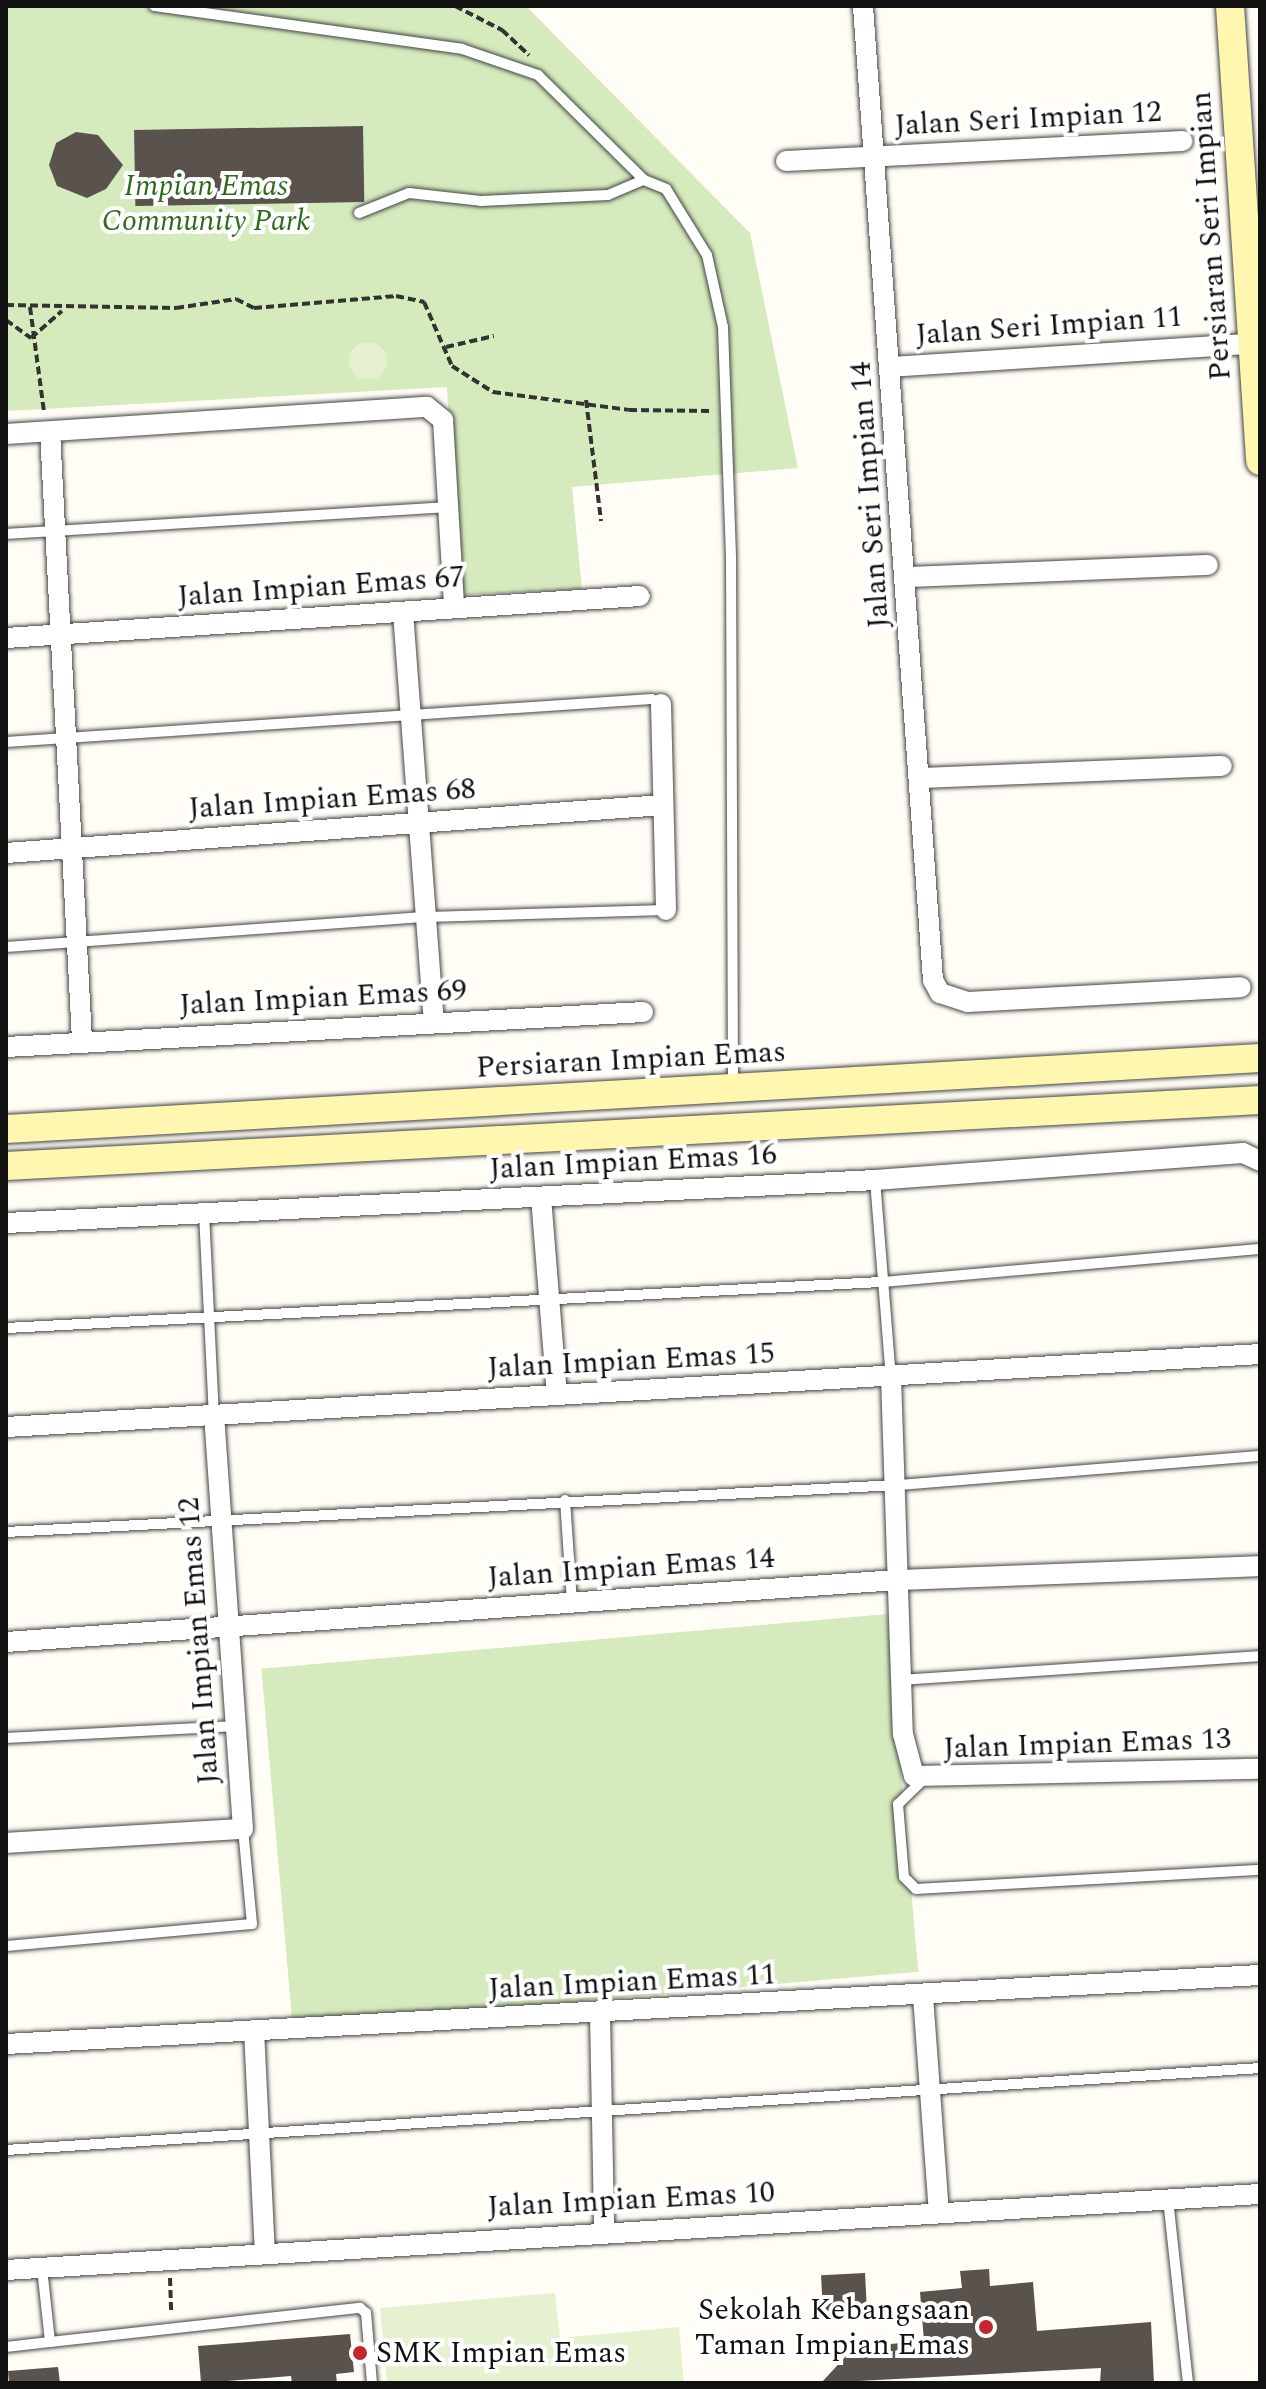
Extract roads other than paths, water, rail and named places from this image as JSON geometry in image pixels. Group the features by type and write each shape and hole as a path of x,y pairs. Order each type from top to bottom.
{"main road":[{"name":"Persiaran Seri Impian","path":"1230,6 1256,343 1260,461"},
{"name":"Persiaran Impian Emas","path":"6,1129 1260,1058"},
{"path":"6,1166 1251,1105"}],"street":[{"name":"Jalan Seri Impian 14","path":"863,6 877,157 933,980 940,993 968,1002 1241,987"},
{"name":"Jalan Seri Impian 12","path":"786,161 1182,141"},
{"name":"Jalan Seri Impian 11","path":"890,367 1256,343"},
{"path":"6,434 427,407 443,420 454,605"},
{"path":"48,432 82,1040"},
{"path":"907,577 1208,565"},
{"name":"Jalan Impian Emas 67","path":"6,638 403,612 454,605 640,596"},
{"path":"403,612 434,1023"},
{"path":"661,704 666,910"},
{"path":"919,778 1222,766"},
{"name":"Jalan Impian Emas 68","path":"6,853 663,805"},
{"name":"Jalan Impian Emas 69","path":"6,1047 82,1040 643,1012"},
{"name":"Jalan Impian Emas 16","path":"6,1223 875,1180 1243,1153 1260,1161"},
{"path":"541,1197 557,1394"},
{"name":"Jalan Impian Emas 15","path":"6,1427 214,1419 557,1394 1260,1354"},
{"name":"Jalan Impian Emas 13","path":"891,1377 898,1485 897,1580 903,1734 907,1766 923,1780 1260,1769"},
{"name":"Jalan Impian Emas 12","path":"214,1419 243,1829"},
{"name":"Jalan Impian Emas 14","path":"6,1642 897,1580 1260,1566"},
{"path":"6,1843 243,1829"},
{"name":"Jalan Impian Emas 11","path":"6,2044 600,2014 1260,1975"},
{"path":"923,1996 939,2212"},
{"path":"600,2014 604,2230"},
{"path":"254,2030 265,2253"},
{"name":"Jalan Impian Emas 10","path":"6,2270 604,2230 1260,2194"}],"lane":[{"path":"154,6 178,15 462,49 538,75 644,180 666,189 707,255 723,327 726,411 733,1088"},
{"path":"359,213 409,193 481,201 608,195 644,180"},
{"path":"6,534 448,507"},
{"path":"6,742 652,699 661,704"},
{"path":"6,947 427,917 666,910"},
{"path":"875,1180 891,1377"},
{"name":"Jalan Impian Emas 12","path":"204,1213 214,1419"},
{"path":"6,1328 882,1282 1260,1249"},
{"path":"6,1532 565,1500 898,1485 1260,1456"},
{"path":"565,1500 572,1602"},
{"path":"901,1680 1260,1656"},
{"path":"6,1738 237,1726"},
{"path":"923,1780 898,1804 904,1877 916,1889 1260,1870"},
{"path":"6,1946 252,1924 243,1829"},
{"path":"6,2150 602,2115 1260,2068"},
{"path":"1168,2199 1188,2383"},
{"path":"42,2268 50,2342"},
{"path":"6,2347 360,2308 366,2313 372,2383"}],"place":[{"name":"Sekolah Kebangsaan Taman Impian Emas","path":"986,2327"},
{"name":"SMK Impian Emas","path":"360,2353"}],"park label":[{"name":"Impian Emas Community Park","path":"206,203"}]}
